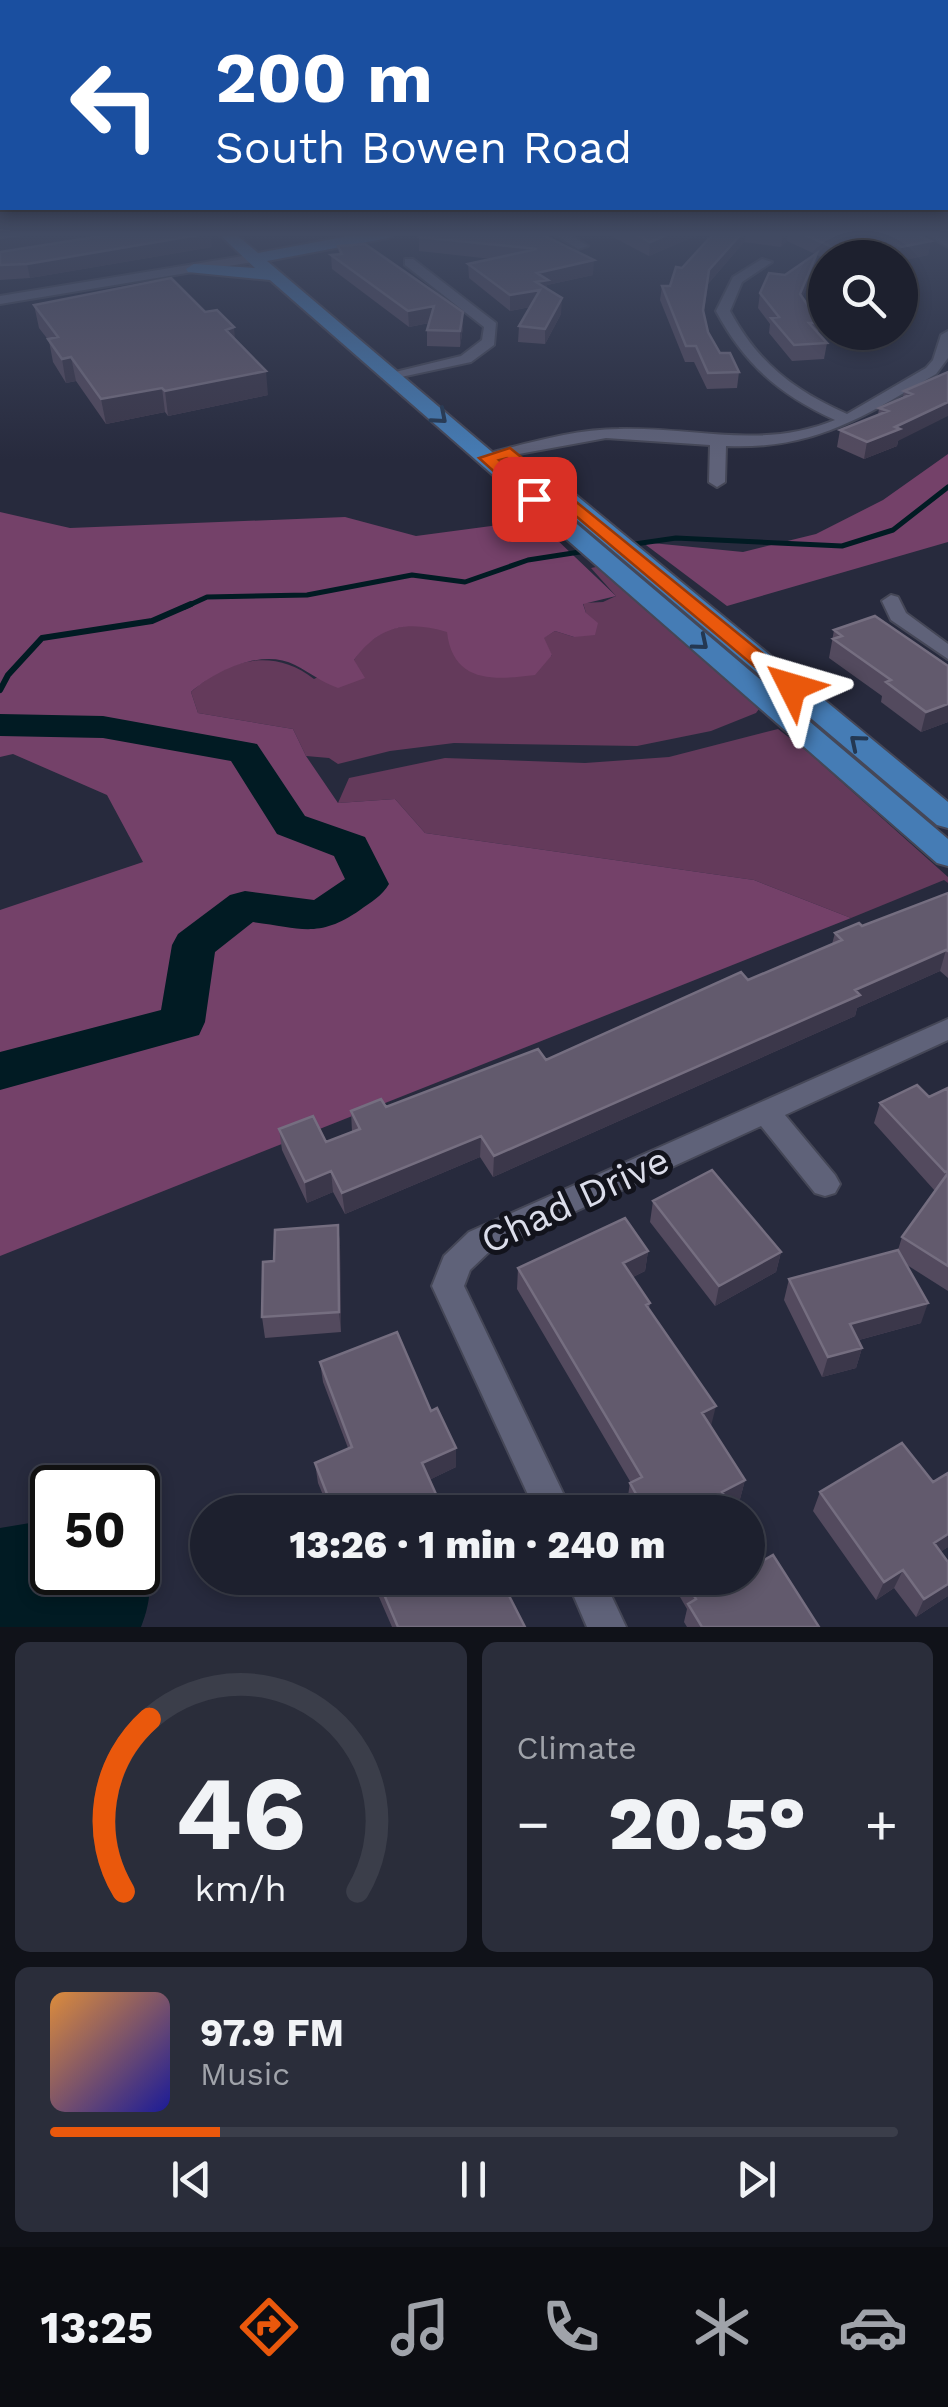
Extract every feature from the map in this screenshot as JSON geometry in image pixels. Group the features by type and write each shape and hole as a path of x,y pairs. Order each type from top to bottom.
{"main road":[{"path":"319,309 510,452 589,518 640,576 948,856"},
{"path":"329,309 403,374 487,458 558,519 640,576 948,818"}],"street":[{"path":"403,374 466,360 489,342 491,326 469,309"},
{"path":"724,309 737,340 758,366 794,396 846,419"},
{"path":"487,458 622,433 786,440 846,419 931,370 940,361 948,335"},
{"path":"716,482 718,440"},
{"path":"891,601 898,616 948,653"},
{"name":"Chad Drive","path":"546,1495 448,1286 451,1269 480,1241 948,1029"},
{"path":"765,1111 826,1184"},
{"path":"592,1595 607,1627"}],"shaded area":[{"path":"948,454 948,542 727,606 642,542 743,552 816,534 883,500"},
{"path":"0,512 70,528 345,517 416,536 522,522 533,517 616,596 583,604 586,613 598,623 595,635 574,637 555,631 544,638 552,655 535,675 478,675 458,661 447,632 407,626 374,639 354,660 365,678 338,688 282,660 255,660 226,669 191,692 198,713 293,729 338,803 395,799 425,833 754,880 851,918 0,1256 0,910 143,862 107,795 13,754 0,757"},
{"path":"596,567 759,709 756,713 711,731 637,746 454,743 390,751 338,764 329,758 306,756 293,729 198,713 191,692 235,665 267,660 298,669 314,679 354,660 364,645 387,630 418,623 552,656 543,638 555,631 574,637 586,613 583,603 603,602 616,596 591,568"},
{"path":"778,729 948,877 948,883 944,880 851,918 754,880 425,833 395,799 338,803 349,778 445,758 585,763 669,757"}],"water":[{"path":"30,1523 30,1595 149,1595 141,1627 0,1627 0,1528"}],"building":[{"path":"37,309 217,310 234,327 226,330 266,371 101,399 71,357 62,359 48,339 58,337"},
{"path":"433,309 463,312 460,331 427,330"},
{"path":"529,309 556,309 545,329 519,326"},
{"path":"671,309 703,309 708,332 720,353 730,353 739,372 708,373 696,346 686,346"},
{"path":"773,309 808,309 808,344 794,345 771,318 779,317"},
{"path":"948,372 948,402 895,427 900,429 867,442 840,430 888,411 879,408 912,394 904,391"},
{"path":"875,616 948,666 948,704 926,712 886,682 891,680 833,639 842,636 834,630"},
{"path":"948,893 948,951 855,990 860,995 494,1156 481,1136 342,1193 331,1171 305,1182 279,1129 313,1116 326,1142 360,1129 351,1111 381,1099 386,1107 538,1049 546,1060 741,972 748,980 842,940 835,933"},
{"path":"917,1085 929,1097 948,1088 948,1171 880,1103"},
{"path":"712,1170 781,1252 719,1286 653,1201"},
{"path":"948,1173 948,1266 902,1237"},
{"path":"625,1218 648,1251 623,1263 650,1303 646,1305 716,1406 702,1413 745,1480 722,1492 724,1495 637,1495 630,1483 642,1477 518,1268"},
{"path":"338,1225 339,1312 262,1317 263,1262 274,1261 275,1230"},
{"path":"898,1250 928,1303 850,1324 862,1348 828,1357 789,1279"},
{"path":"397,1332 431,1411 437,1408 456,1448 422,1463 436,1495 327,1495 315,1463 352,1447 320,1362"},
{"path":"902,1443 933,1482 948,1473 948,1534 934,1543 948,1562 948,1584 924,1599 903,1570 884,1582 820,1492"},
{"path":"773,1555 819,1627 702,1627 688,1604 696,1599 694,1595 765,1595 765,1559"},
{"path":"384,1595 509,1595 525,1627 398,1627"}],"waterway":[{"path":"628,545 676,538 842,546 893,530 948,487"},
{"path":"185,607 207,597 307,595 412,575 465,582 528,560 586,551"},
{"path":"0,690 8,675 42,638 152,621 191,604"},
{"path":"0,725 103,727 244,752 291,825 350,847 368,884 321,916 245,906 194,945 182,1022 0,1071"}],"route":[{"path":"534,499 487,458 510,452 792,687"}]}
